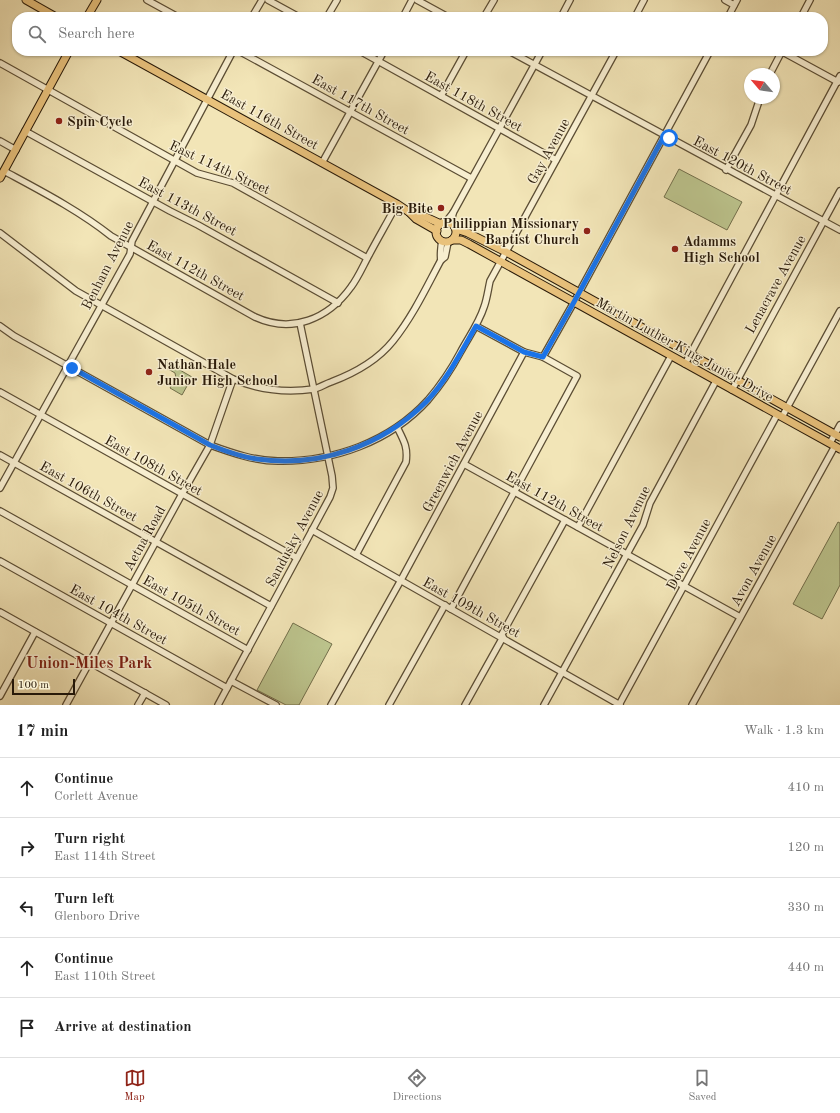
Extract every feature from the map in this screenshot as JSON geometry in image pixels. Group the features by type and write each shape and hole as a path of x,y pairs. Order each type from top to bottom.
{"main road":[{"path":"26,0 47,12"},
{"path":"90,12 97,0"},
{"path":"0,178 66,56"},
{"name":"East 116th Street","path":"128,56 397,204 416,219 437,231"},
{"name":"East 116th Street","path":"409,212 419,214 448,225"},
{"path":"448,225 455,236 447,241 438,236 437,231 448,225"},
{"name":"Martin Luther King Junior Drive","path":"448,225 506,252 579,294 787,407 837,436"},
{"name":"Martin Luther King Junior Drive","path":"447,241 461,240 469,244 835,446"}],"street":[{"path":"147,0 169,12"},
{"path":"255,12 262,0"},
{"path":"268,0 290,12"},
{"path":"330,12 337,0"},
{"path":"406,12 412,0"},
{"path":"417,0 439,12"},
{"path":"487,12 494,0"},
{"path":"564,12 570,0"},
{"path":"638,12 644,0"},
{"path":"725,0 736,3 731,12"},
{"path":"804,12 810,0"},
{"name":"Benham Avenue","path":"0,488 130,254 132,241 230,56"},
{"name":"East 117th Street","path":"248,56 471,178"},
{"name":"East 118th Street","path":"368,56 556,160"},
{"path":"322,163 381,56"},
{"path":"441,96 463,56"},
{"name":"East 120th Street","path":"518,56 726,170 840,230"},
{"path":"448,225 471,178 539,56"},
{"name":"Gay Avenue","path":"0,326 14,336 210,445 255,459 277,462 328,457 359,447 397,427 427,401 441,383 476,326 484,308 490,281 613,56"},
{"path":"543,357 579,294 707,56"},
{"path":"773,68 779,56"},
{"path":"791,56 838,82"},
{"name":"East 114th Street","path":"0,63 197,172 233,183 367,258"},
{"path":"685,364 840,76"},
{"path":"726,170 751,125 758,104"},
{"name":"East 113th Street","path":"25,132 198,225 338,303"},
{"path":"0,141 16,150"},
{"name":"East 112th Street","path":"4,171 79,212 111,236 263,321 278,324 300,324"},
{"name":"Lenacrave Avenue","path":"732,390 840,191"},
{"path":"300,324 328,311 338,303 352,287 397,204"},
{"path":"0,233 76,291 233,379 248,386 263,389 284,390 315,388 349,375 368,364 392,342 409,320 442,260 440,256 447,241"},
{"name":"Dove Avenue","path":"620,705 684,586 779,416 787,407 840,311"},
{"name":"Sandusky Avenue","path":"218,705 330,497 333,488 315,388 300,324"},
{"path":"451,609 576,376 543,357 524,352 476,326"},
{"name":"Greenwich Avenue","path":"331,705 401,580 524,352"},
{"path":"578,527 671,356"},
{"name":"Aetna Road","path":"66,705 110,623 210,445 233,379"},
{"name":"Nelson Avenue","path":"544,705 643,525 650,503 716,381"},
{"name":"East 108th Street","path":"0,392 297,558"},
{"name":"Avon Avenue","path":"692,705 835,446 840,425"},
{"path":"356,555 406,462 407,452 404,441 397,427"},
{"name":"East 106th Street","path":"0,455 271,606"},
{"name":"East 112th Street","path":"464,464 740,617"},
{"name":"East 105th Street","path":"0,511 248,650"},
{"path":"465,705 565,520"},
{"name":"East 109th Street","path":"312,530 620,705"},
{"name":"East 104th Street","path":"0,561 228,688"},
{"path":"389,705 445,605"},
{"path":"0,612 166,705"},
{"path":"0,696 35,632"},
{"path":"231,681 275,705"},
{"path":"138,705 145,693"}],"green space":[{"path":"679,169 742,202 727,230 664,197"},
{"path":"166,362 192,377 182,395 170,388 176,378 175,373 163,366"},
{"path":"838,522 840,523 840,585 822,619 793,604"},
{"path":"293,623 332,644 299,705 286,705 257,690"}],"place":[{"name":"Spin Cycle","path":"59,121"},
{"name":"Big Bite","path":"441,208"},
{"name":"Philippian Missionary Baptist Church","path":"587,231"},
{"name":"Adamms High School","path":"675,249"},
{"name":"Nathan Hale Junior High School","path":"149,372"}],"district":[{"name":"Union-Miles Park","path":"89,662"}],"route":[{"path":"72,368 210,445 255,459 277,462 328,457 359,447 373,441 397,427 427,401 451,369 476,326 524,352 543,357 664,136 669,138"}]}
